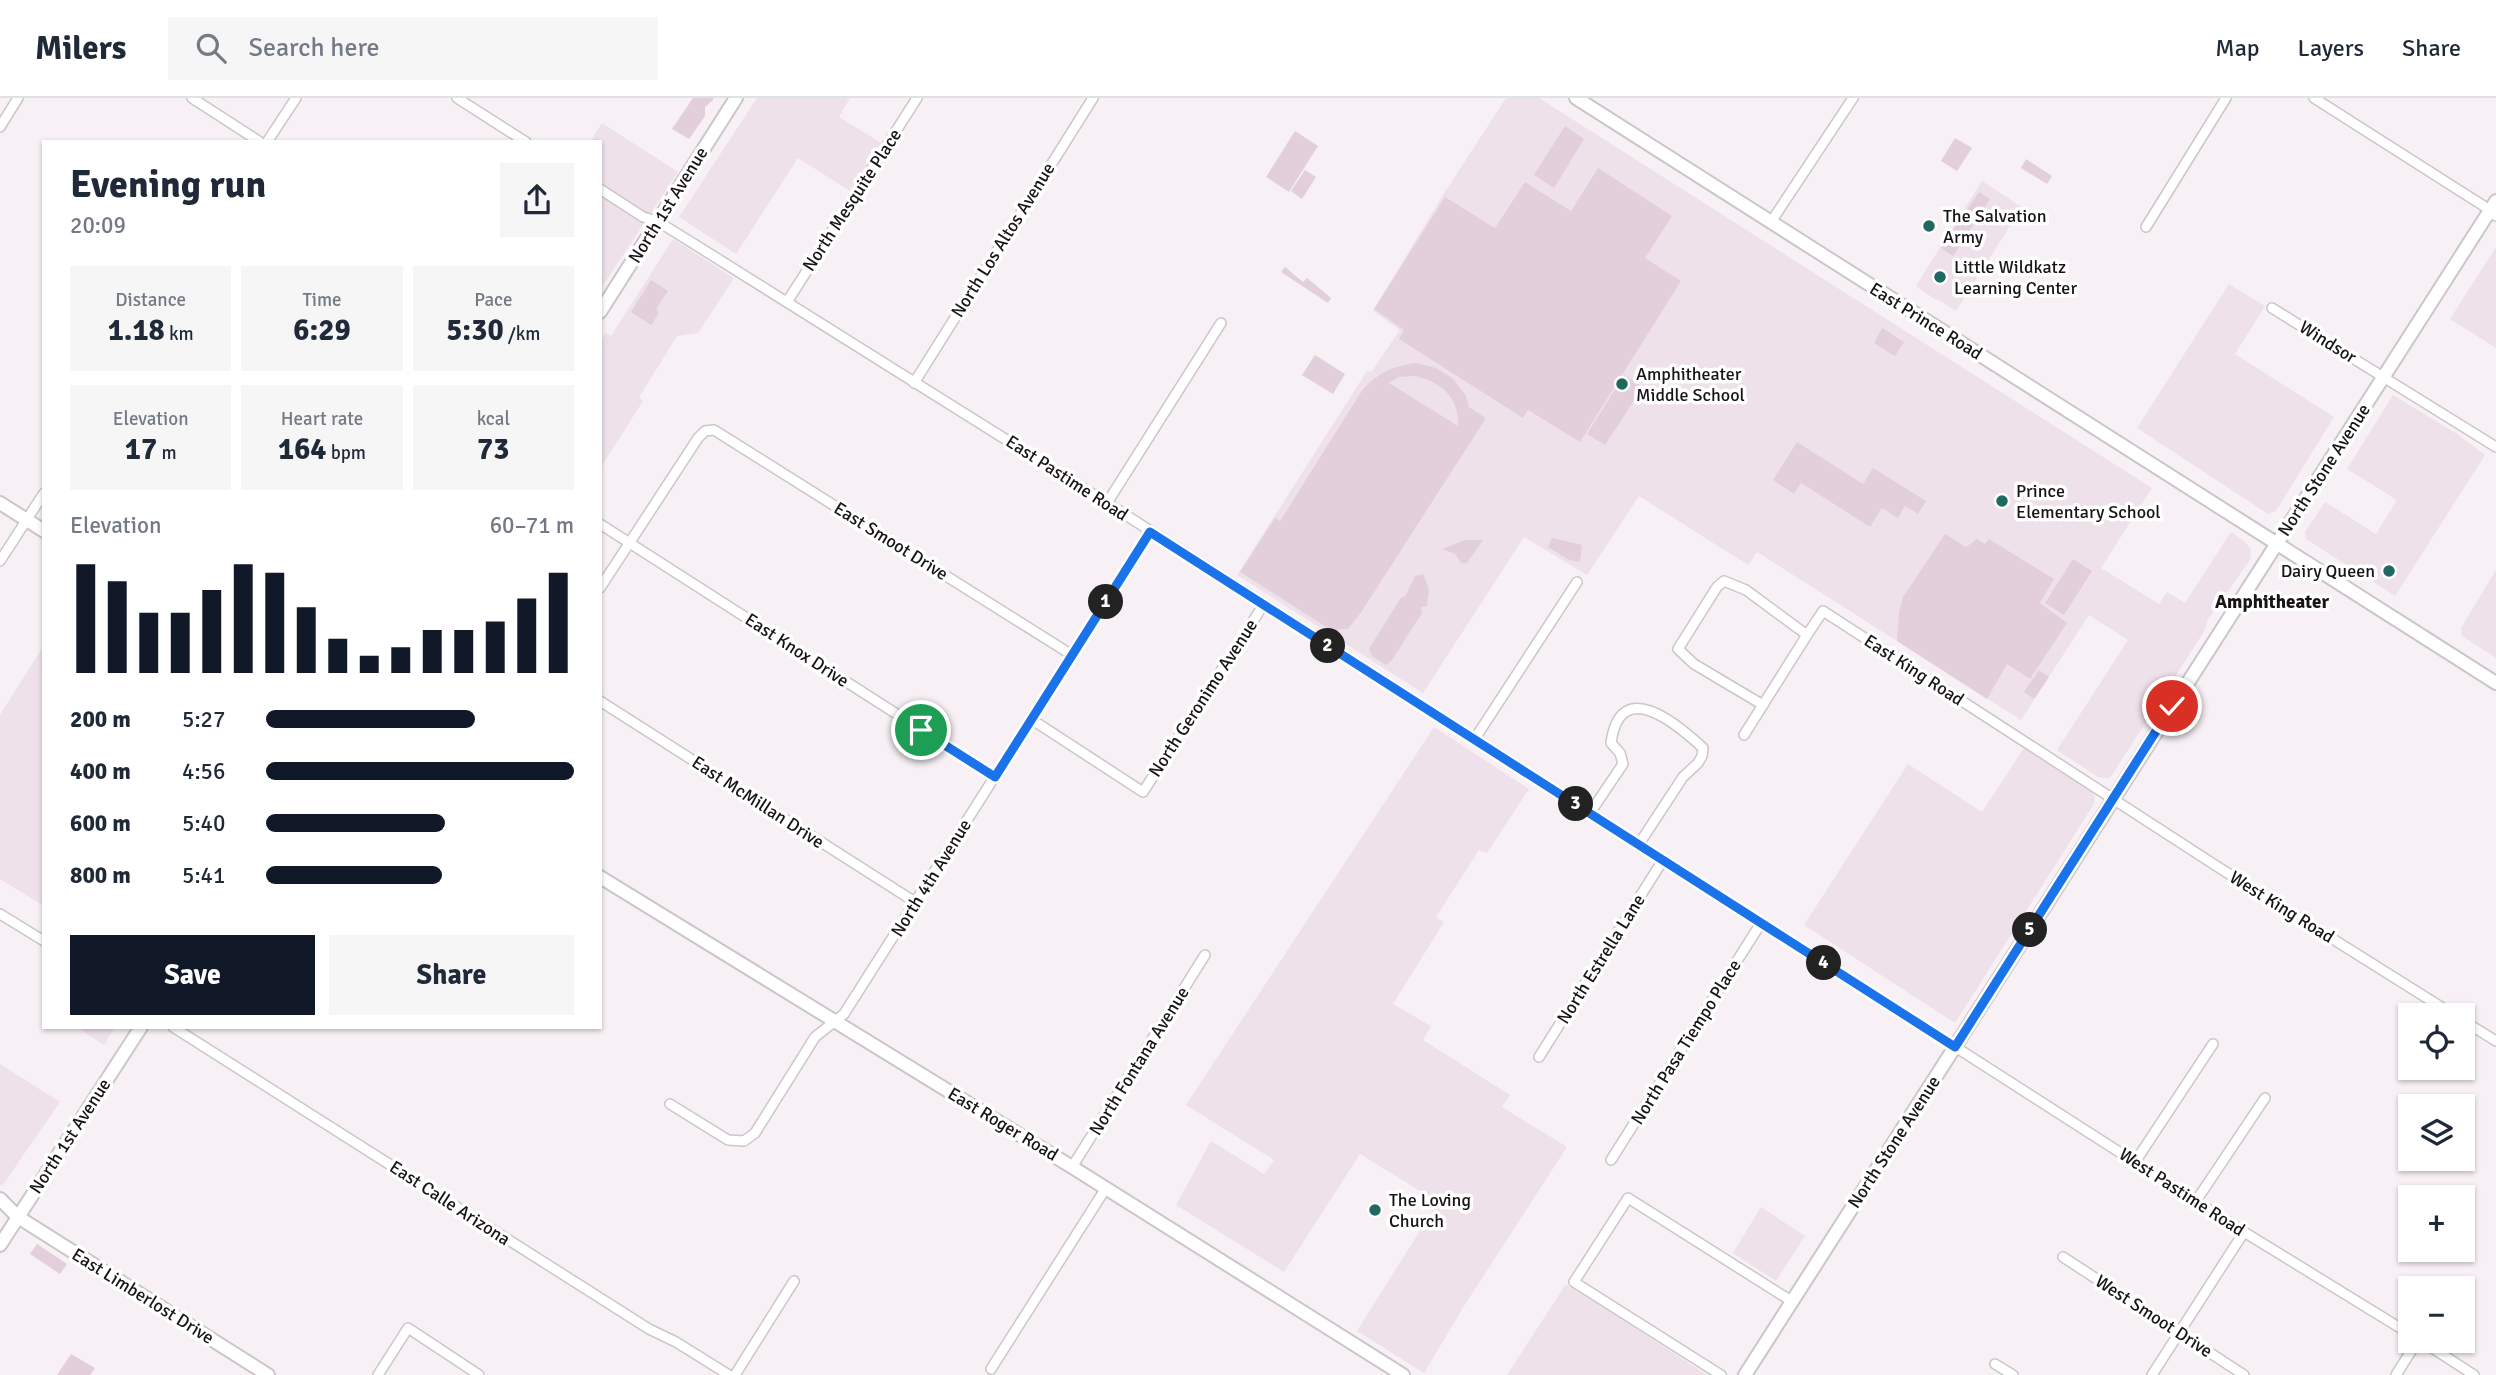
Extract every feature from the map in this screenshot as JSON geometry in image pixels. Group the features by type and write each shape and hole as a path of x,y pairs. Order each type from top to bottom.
{"main road":[{"name":"North 1st Avenue","path":"602,309 736,98"},
{"name":"East Prince Road","path":"1576,98 2496,683"},
{"name":"North Stone Avenue","path":"1745,1375 2113,797 2495,210"},
{"path":"0,503 42,530"},
{"name":"East Roger Road","path":"602,878 1073,1167 1403,1375"},
{"name":"North 1st Avenue","path":"0,1245 140,1029"},
{"name":"East Limberlost Drive","path":"0,1199 18,1217 268,1375"},
{"name":"East Limberlost Drive","path":"0,1212 18,1217"}],"street":[{"path":"0,127 18,98"},
{"path":"192,98 257,140"},
{"path":"268,140 296,98"},
{"path":"457,98 523,140"},
{"name":"North Mesquite Place","path":"786,302 917,98"},
{"name":"North Los Altos Avenue","path":"914,383 1093,98"},
{"path":"1771,222 1853,98"},
{"path":"2146,227 2226,98"},
{"path":"2314,98 2495,210"},
{"name":"East Pastime Road","path":"602,190 640,215 657,221 1107,503 1955,1047"},
{"name":"Windsor","path":"2272,308 2496,447"},
{"path":"1107,503 1221,323"},
{"name":"East Smoot Drive","path":"629,542 707,427 726,435 1072,656"},
{"path":"0,561 42,496"},
{"name":"East Knox Drive","path":"602,525 995,777"},
{"name":"North 4th Avenue","path":"670,1104 728,1140 739,1142 749,1139 755,1133 816,1037 844,1014 1150,532"},
{"path":"602,585 629,542"},
{"path":"1744,735 1807,635 1746,590 1724,581 1717,587 1678,649 1693,664 1762,705"},
{"path":"1474,740 1577,582"},
{"name":"North Geronimo Avenue","path":"1031,719 1143,792 1264,604"},
{"name":"East King Road","path":"1807,635 1823,611 2113,797"},
{"name":"East McMillan Drive","path":"602,702 915,902"},
{"path":"1590,813 1623,764 1620,753 1611,743 1613,731 1630,708 1643,707 1681,727 1703,748 1702,756 1683,777 1639,844"},
{"name":"West King Road","path":"2113,797 2231,876 2435,1003"},
{"name":"North Estrella Lane","path":"1539,1057 1663,860"},
{"path":"0,914 42,940"},
{"name":"North Pasa Tiempo Place","path":"1611,1160 1762,923"},
{"name":"North Fontana Avenue","path":"1073,1167 1205,955"},
{"path":"2475,1028 2496,1041"},
{"name":"East Calle Arizona","path":"176,1029 641,1324 729,1375"},
{"path":"2135,1162 2213,1044"},
{"name":"West Pastime Road","path":"1955,1047 2244,1232 2398,1327"},
{"path":"2196,1201 2265,1098"},
{"path":"991,1369 1106,1188"},
{"path":"1721,1375 1574,1282 1628,1198 1793,1302"},
{"path":"2152,1375 2244,1232"},
{"name":"West Smoot Drive","path":"2063,1257 2244,1375"},
{"path":"735,1375 794,1281"},
{"path":"378,1375 408,1328 479,1375"},
{"path":"2396,1375 2410,1353"},
{"path":"2439,1353 2474,1375"},
{"path":"1996,1364 2013,1375"},
{"path":"460,1375 466,1366"}],"shaded area":[{"path":"693,98 713,100 705,107 705,116 689,139 672,129"},
{"path":"757,98 850,98 839,117 883,144 853,193 798,158 736,254 679,217"},
{"path":"1506,98 1539,98 2152,488 2101,568 2159,604 2167,592 2185,603 2231,532 2245,542 2251,549 2250,560 2208,619 2205,630 2112,775 2108,778 2098,777 2057,750 2128,640 2089,615 2021,720 1757,552 1748,565 1639,496 1587,575 1524,537 1423,693 1237,575 1367,371 1371,372 1400,330 1373,311"},
{"path":"602,123 678,172 602,287 602,140 591,140"},
{"path":"1565,126 1584,139 1554,188 1534,175"},
{"path":"1295,131 1318,146 1289,192 1266,177"},
{"path":"1955,138 1972,148 1957,171 1941,161"},
{"path":"2026,159 2052,176 2047,184 2021,168"},
{"path":"1598,168 1672,216 1645,258 1681,281 1580,442 1528,410 1523,418 1399,339 1404,330 1374,309 1445,197 1495,228 1525,182 1571,211"},
{"path":"1305,170 1316,177 1302,199 1291,191"},
{"path":"1982,181 2022,207 1956,311 1916,286"},
{"path":"1979,192 1990,199 1953,256 1941,248"},
{"path":"673,239 734,278 698,333 677,336 639,397 643,401 602,465 602,339 606,333 611,336"},
{"path":"2496,247 2496,348 2450,319"},
{"path":"1285,267 1303,282 1307,278 1331,298 1328,303 1281,272"},
{"path":"651,280 668,291 657,307 658,315 651,325 631,312"},
{"path":"2229,284 2265,306 2235,354 2334,417 2276,511 2268,514 2137,428"},
{"path":"1882,328 1904,342 1895,356 1874,343"},
{"path":"1315,355 1345,374 1333,394 1302,375"},
{"path":"1416,363 1436,368 1453,379 1466,396 1469,407 1486,418 1360,614 1348,629 1331,630 1240,572 1275,518 1280,521 1363,389 1381,374","holes":["1415,376 1441,387 1452,399 1456,407 1458,426 1389,383 1399,377"]},
{"path":"1624,375 1643,387 1605,445 1587,434"},
{"path":"2393,395 2457,434 2485,455 2395,596 2306,539 2305,532 2325,502 2376,534 2397,500 2347,469"},
{"path":"1797,442 1863,484 1873,468 1926,501 1918,514 1905,506 1898,518 1882,508 1870,527 1801,483 1794,494 1773,480"},
{"path":"1945,534 1966,547 1977,539 1985,544 1989,539 2054,579 2040,603 2067,623 2030,679 2007,664 1987,699 1897,641 1903,597"},
{"path":"1552,538 1582,545 1580,562 1569,560 1548,547"},
{"path":"1465,540 1483,540 1467,563 1461,563 1455,554 1442,549"},
{"path":"2073,559 2092,571 2064,615 2045,603"},
{"path":"2496,570 2496,658 2462,636 2461,628"},
{"path":"1423,574 1429,589 1427,606 1421,607 1422,613 1386,665 1372,656 1369,649 1400,599 1406,595 1415,576"},
{"path":"42,648 42,905 0,879 0,715"},
{"path":"2039,670 2049,677 2034,699 2024,692"},
{"path":"1434,727 1529,789 1487,853 1479,850 1436,917 1444,922 1393,1004 1431,1026 1423,1040 1510,1095 1502,1107 1567,1147 1424,1373 1357,1331 1438,1202 1360,1154 1284,1272 1176,1205 1211,1141 1264,1174 1274,1160 1186,1105"},
{"path":"2024,748 2092,792 2095,797 2094,804 1955,1023 1804,925 1908,764 1982,812"},
{"path":"80,1029 114,1029 104,1045"},
{"path":"0,1064 60,1102 2,1186 0,1184"},
{"path":"1761,1207 1805,1236 1776,1281 1733,1253"},
{"path":"37,1244 67,1264 60,1274 30,1254"},
{"path":"1566,1284 1626,1322 1707,1375 1507,1375"},
{"path":"71,1354 95,1368 90,1375 57,1375"}],"place":[{"name":"The Salvation Army","path":"1929,226"},
{"name":"Little Wildkatz Learning Center","path":"1940,277"},
{"name":"Amphitheater Middle School","path":"1622,384"},
{"name":"Prince Elementary School","path":"2002,501"},
{"name":"Dairy Queen","path":"2389,571"},
{"name":"The Loving Church","path":"1375,1210"}],"district":[{"name":"Amphitheater","path":"2272,601"}],"route":[{"path":"921,730 995,777 1150,532 1955,1047 2172,706"}]}
